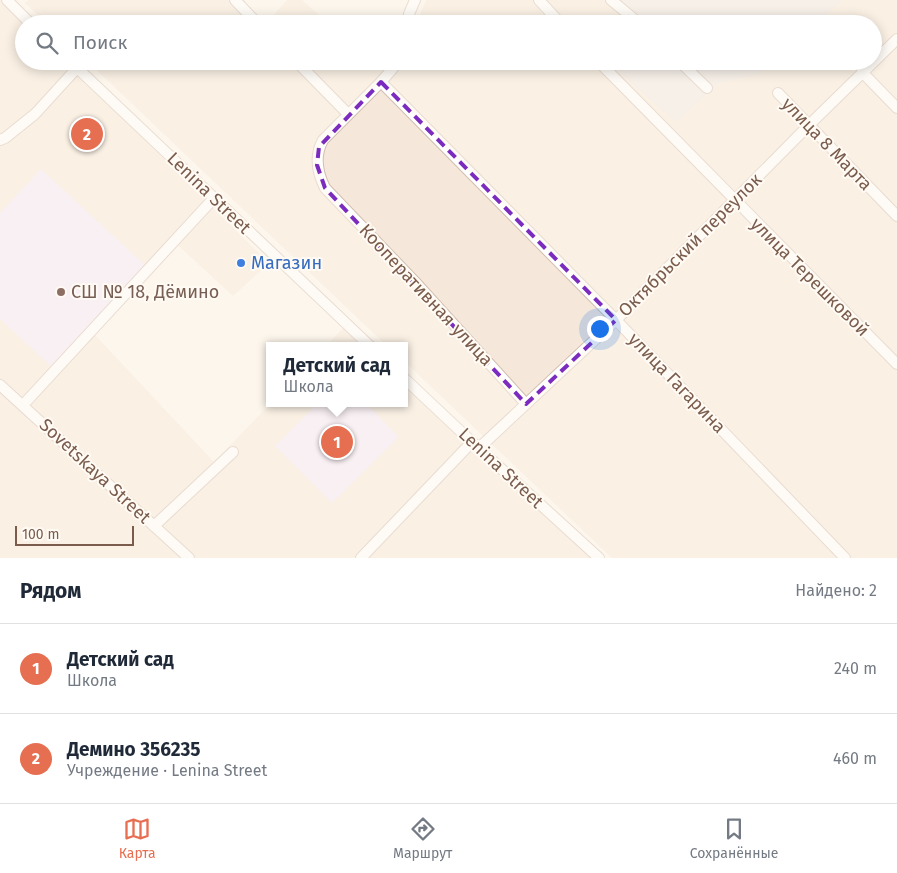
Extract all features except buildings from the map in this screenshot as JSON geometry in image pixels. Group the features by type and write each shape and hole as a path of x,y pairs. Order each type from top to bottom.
{"street":[{"path":"7,0 22,15"},
{"path":"235,0 249,15"},
{"path":"409,15 415,0"},
{"path":"539,0 553,15"},
{"path":"611,0 629,15"},
{"name":"Октябрьский переулок","path":"882,53 897,39"},
{"path":"0,140 35,114 69,70"},
{"name":"Lenina Street","path":"80,70 366,342"},
{"path":"305,70 348,114 391,70"},
{"name":"улица Терешковой","path":"607,70 897,364"},
{"path":"688,70 706,88"},
{"path":"862,72 897,108"},
{"name":"Октябрьский переулок","path":"361,558 475,445 526,404 616,320 862,72"},
{"name":"улица Гагарина","path":"381,82 616,320 845,558"},
{"name":"улица 8 Марта","path":"778,93 897,216"},
{"name":"Кооперативная улица","path":"348,114 323,140 319,147 317,165 319,176 325,188 418,285 526,404"},
{"path":"23,406 214,198"},
{"name":"Lenina Street","path":"408,382 599,558"},
{"name":"Sovetskaya Street","path":"0,385 189,558"},
{"path":"154,526 233,452"}],"highlighted area":[{"path":"381,82 616,320 526,404 325,188 317,165 319,147"}],"shaded area":[{"path":"0,0 16,15 15,70 73,70 269,263 233,296 170,238 146,266 0,213"},
{"path":"29,0 228,0 243,15 38,15 25,3"},
{"path":"287,0 302,0 319,15 274,15"},
{"path":"426,0 897,0 897,558 612,558 408,365 408,342 383,342 96,70 882,70 882,15 420,15"},
{"path":"621,0 842,0 825,15 639,15"},
{"path":"617,70 762,70 758,74 719,83 676,122"},
{"name":"СШ № 18, Дёмино","path":"41,169 146,266 52,367 0,319 0,213"},
{"path":"0,319 59,373 95,335 214,462 267,407 408,407 408,386 591,558 0,558"},
{"path":"345,326 361,342 330,342"},
{"path":"314,407 369,407 399,437 332,503 275,446"}],"place":[{"name":"Демино 356235","path":"87,134"},
{"name":"Магазин","path":"241,263"},
{"name":"СШ № 18, Дёмино","path":"61,292"},
{"name":"Детский сад","path":"337,442"}]}
